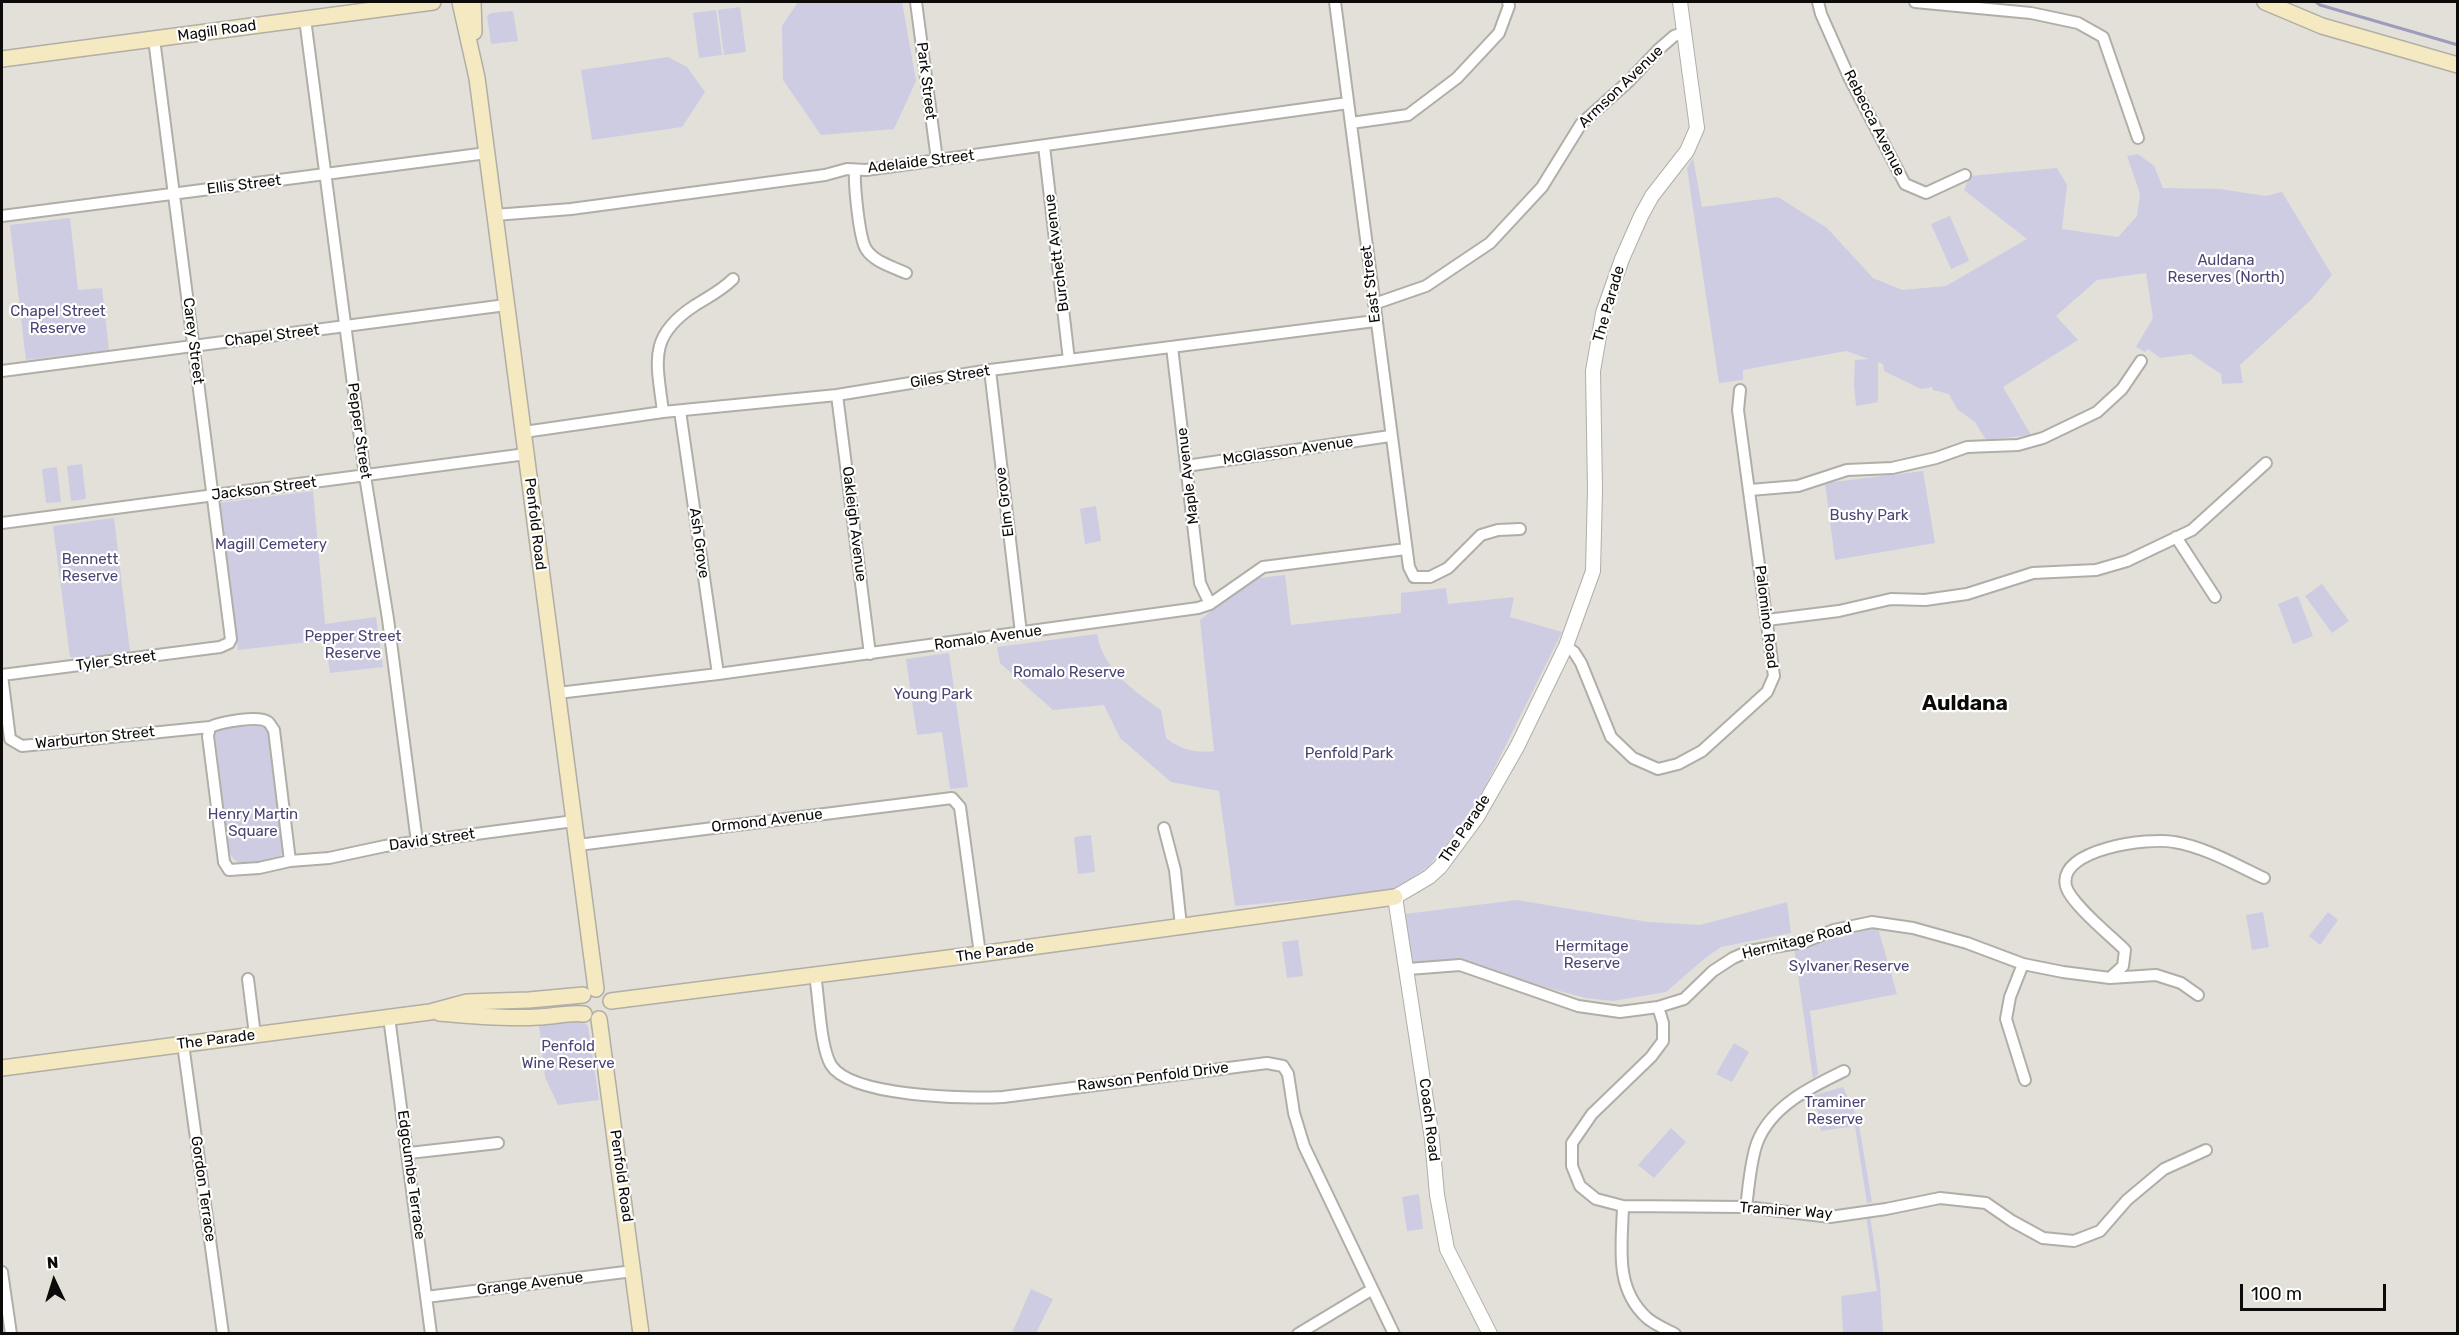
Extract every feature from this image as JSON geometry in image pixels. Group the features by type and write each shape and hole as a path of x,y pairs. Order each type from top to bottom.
{"main road":[{"name":"Magill Road","path":"2,59 155,46 305,19 433,2"},
{"name":"Penfold Road","path":"460,2 474,59 524,432 578,845 590,992"},
{"name":"Penfold Road","path":"473,2 474,59"},
{"path":"2265,2 2322,26 2457,65"},
{"name":"The Parade","path":"611,1000 980,954 1395,897"},
{"path":"590,992 606,992 611,1000 608,1014 592,1017 580,1005 590,992"},
{"name":"The Parade","path":"2,1068 430,1012 467,1002 529,1000 590,992"},
{"name":"The Parade","path":"430,1012 467,1016 526,1017 574,1012 592,1017"},
{"name":"Penfold Road","path":"592,1017 641,1334"}],"street":[{"name":"Park Street","path":"916,2 937,160"},
{"name":"East Street","path":"1335,2 1390,436 1409,567 1414,577 1430,577 1448,568 1481,535 1498,530 1520,529"},
{"path":"1351,123 1408,115 1457,78 1499,33 1509,6 1508,2"},
{"name":"The Parade","path":"1395,897 1421,883 1440,867 1477,817 1517,747 1566,645 1593,571 1593,371 1603,313 1622,259 1641,216 1652,196 1687,151 1694,138 1697,119 1680,2"},
{"name":"Rebecca Avenue","path":"1818,2 1849,78 1905,184 1926,192 1965,175"},
{"path":"1915,2 2031,13 2078,23 2103,38 2138,138"},
{"name":"Pepper Street","path":"305,19 365,476 388,619 417,842"},
{"name":"Armson Avenue","path":"1374,304 1426,286 1490,243 1542,187 1581,124 1629,81 1659,49 1674,36 1684,32"},
{"name":"Carey Street","path":"155,46 231,631 229,643"},
{"name":"Adelaide Street","path":"495,216 560,210 825,175 847,169 855,170 1044,146 1348,103"},
{"name":"Burchett Avenue","path":"1044,146 1069,360"},
{"name":"Ellis Street","path":"2,216 487,153"},
{"path":"855,170 861,229 866,249 874,258 906,273"},
{"path":"663,412 658,372 659,347 667,329 695,305 722,290 733,279"},
{"name":"Chapel Street","path":"2,371 506,305"},
{"name":"Giles Street","path":"524,432 663,412 837,395 990,370 1376,321"},
{"name":"Maple Avenue","path":"1172,347 1200,583 1210,604"},
{"path":"1750,490 1798,486 1847,470 1892,468 1936,458 1967,447 2018,445 2043,438 2097,412 2122,389 2142,361"},
{"name":"Elm Grove","path":"990,370 1021,633"},
{"name":"Palomino Road","path":"1566,645 1581,663 1611,737 1633,758 1658,769 1678,764 1702,751 1767,692 1774,676 1738,410 1740,390"},
{"name":"Oakleigh Avenue","path":"837,395 870,654"},
{"name":"Ash Grove","path":"680,411 718,674"},
{"name":"McGlasson Avenue","path":"1186,466 1390,436"},
{"name":"Jackson Street","path":"2,523 526,454"},
{"path":"1767,620 1839,610 1891,599 1925,600 1967,594 2033,573 2096,570 2127,561 2192,530 2266,463"},
{"path":"2176,537 2215,597"},
{"name":"Romalo Avenue","path":"558,693 870,654 1198,608 1210,604 1263,567 1406,549"},
{"name":"Tyler Street","path":"2,675 220,647 229,643"},
{"name":"Warburton Street","path":"2,675 10,739 22,746 210,726"},
{"path":"260,719 269,723 274,730 290,861 259,868 229,870 224,862 208,736 210,726 260,719"},
{"name":"Ormond Avenue","path":"578,845 948,798 956,800 960,807 980,954"},
{"name":"David Street","path":"290,861 329,858 385,846 574,821"},
{"path":"1164,828 1175,870 1181,926"},
{"path":"2110,978 2123,966 2125,950 2076,903 2066,886 2067,869 2074,862 2092,853 2138,842 2173,842 2206,852 2264,878"},
{"name":"Coach Road","path":"1395,897 1408,969 1432,1138 1437,1195 1448,1249 1490,1334"},
{"name":"Hermitage Road","path":"1408,969 1460,964 1578,1006 1620,1012 1658,1007 1684,999 1713,971 1749,951 1804,942 1834,930 1872,922 1913,928 1967,943 2023,964 2110,978 2156,975 2181,983 2198,995"},
{"path":"2023,964 2010,997 2006,1019 2025,1080"},
{"name":"Rawson Penfold Drive","path":"816,975 826,1050 830,1063 846,1080 894,1090 968,1099 1002,1097 1258,1064 1279,1064 1288,1074 1294,1113 1304,1146 1394,1334"},
{"path":"248,979 255,1035"},
{"name":"Traminer Way","path":"1658,1007 1664,1023 1663,1041 1652,1058 1592,1114 1572,1143 1572,1166 1580,1186 1596,1199 1623,1206 1746,1207 1830,1217 1940,1198 1986,1203 2043,1238 2074,1242 2100,1231 2127,1200 2164,1169 2206,1150"},
{"name":"Edgcumbe Terrace","path":"389,1017 409,1153 431,1334"},
{"name":"Gordon Terrace","path":"183,1044 223,1334"},
{"path":"1746,1207 1758,1142 1771,1121 1792,1100 1810,1087 1844,1071"},
{"path":"409,1153 498,1143"},
{"path":"1623,1206 1621,1271 1629,1298 1647,1319 1675,1334"},
{"name":"Grange Avenue","path":"426,1297 633,1271"},
{"path":"2,1272 10,1334"},
{"path":"1298,1334 1371,1290"}],"green space":[{"path":"798,2 902,2 916,81 894,129 821,135 783,80 782,26"},
{"path":"740,7 746,52 724,55 718,10"},
{"path":"716,10 722,55 699,58 693,13"},
{"path":"513,11 518,41 491,44 487,16 491,13"},
{"path":"668,57 687,67 705,92 682,127 592,140 581,70"},
{"name":"Auldana Reserves (North)","path":"2138,154 2154,166 2163,188 2220,189 2266,196 2282,192 2332,275 2311,300 2240,365 2243,383 2222,384 2221,374 2191,354 2160,358 2148,349 2145,352 2136,347 2153,318 2146,273 2097,280 2056,316 2078,340 2003,387 2031,435 1986,440 1975,422 1957,409 1949,394 1933,390 1932,387 1921,389 1884,371 1883,364 1878,362 1878,402 1856,406 1855,360 1869,359 1846,351 1743,370 1743,380 1719,383 1687,168 1693,158 1702,207 1778,197 1827,228 1873,278 1902,290 1946,286 2027,239 1964,190 1970,176 2057,168 2067,185 2062,229 2118,237 2137,216 2140,194 2127,156"},
{"path":"1950,216 1969,261 1951,269 1931,224"},
{"name":"Chapel Street Reserve","path":"70,218 78,290 102,288 109,350 26,360 10,225"},
{"path":"82,464 86,499 71,501 67,466"},
{"path":"57,467 61,502 46,503 42,469"},
{"name":"Bushy Park","path":"1923,471 1935,543 1835,560 1825,483"},
{"name":"Magill Cemetery","path":"313,491 325,624 376,617 383,667 330,673 325,640 238,650 219,503"},
{"path":"1096,506 1101,541 1085,544 1080,509"},
{"name":"Bennett Reserve","path":"114,518 130,652 83,658 70,657 53,526"},
{"name":"Penfold Park","path":"1285,575 1291,625 1401,613 1401,593 1446,588 1448,604 1514,597 1510,617 1562,632 1482,793 1457,831 1429,866 1402,885 1385,892 1235,906 1219,791 1171,782 1120,738 1104,705 1053,710 1000,663 997,647 1097,634 1100,647 1113,669 1130,687 1161,710 1166,738 1188,750 1214,751 1200,620 1250,579"},
{"path":"2322,584 2349,621 2332,633 2305,596"},
{"path":"2298,596 2313,636 2293,644 2278,604"},
{"name":"Young Park","path":"949,653 968,787 950,789 942,732 917,735 906,659"},
{"name":"Henry Martin Square","path":"259,723 265,725 269,732 285,851 275,861 248,865 237,862 229,851 215,734 218,729"},
{"path":"1091,835 1095,872 1078,874 1074,837"},
{"name":"Hermitage Reserve","path":"1517,900 1648,922 1700,925 1787,902 1791,933 1721,947 1666,992 1613,1001 1586,998 1510,978 1458,960 1413,964 1405,914"},
{"path":"2263,912 2269,947 2252,950 2246,915"},
{"path":"2328,912 2338,920 2320,945 2309,936"},
{"name":"Sylvaner Reserve","path":"1877,925 1897,994 1810,1011 1818,1074 1813,1079 1794,948 1849,928"},
{"path":"1298,940 1303,976 1287,978 1282,942"},
{"name":"Penfold Wine Reserve","path":"581,1020 588,1026 599,1100 558,1105 545,1077 539,1025"},
{"path":"1734,1043 1749,1052 1732,1082 1716,1074"},
{"name":"Traminer Reserve","path":"1843,1087 1858,1119 1872,1202 1867,1203 1855,1126 1821,1131 1815,1095"},
{"path":"1671,1128 1686,1142 1654,1178 1638,1165"},
{"path":"1419,1194 1423,1229 1407,1231 1402,1197"},
{"path":"1870,1215 1880,1283 1883,1333 1843,1333 1841,1296 1877,1291 1866,1216"},
{"path":"1031,1289 1053,1299 1036,1333 1012,1333"}],"waterway":[{"path":"2316,2 2458,45"}],"district":[{"name":"Auldana","path":"1965,704"}],"park label":[{"name":"Pepper Street Reserve","path":"353,646"},
{"name":"Romalo Reserve","path":"1069,673"}]}
